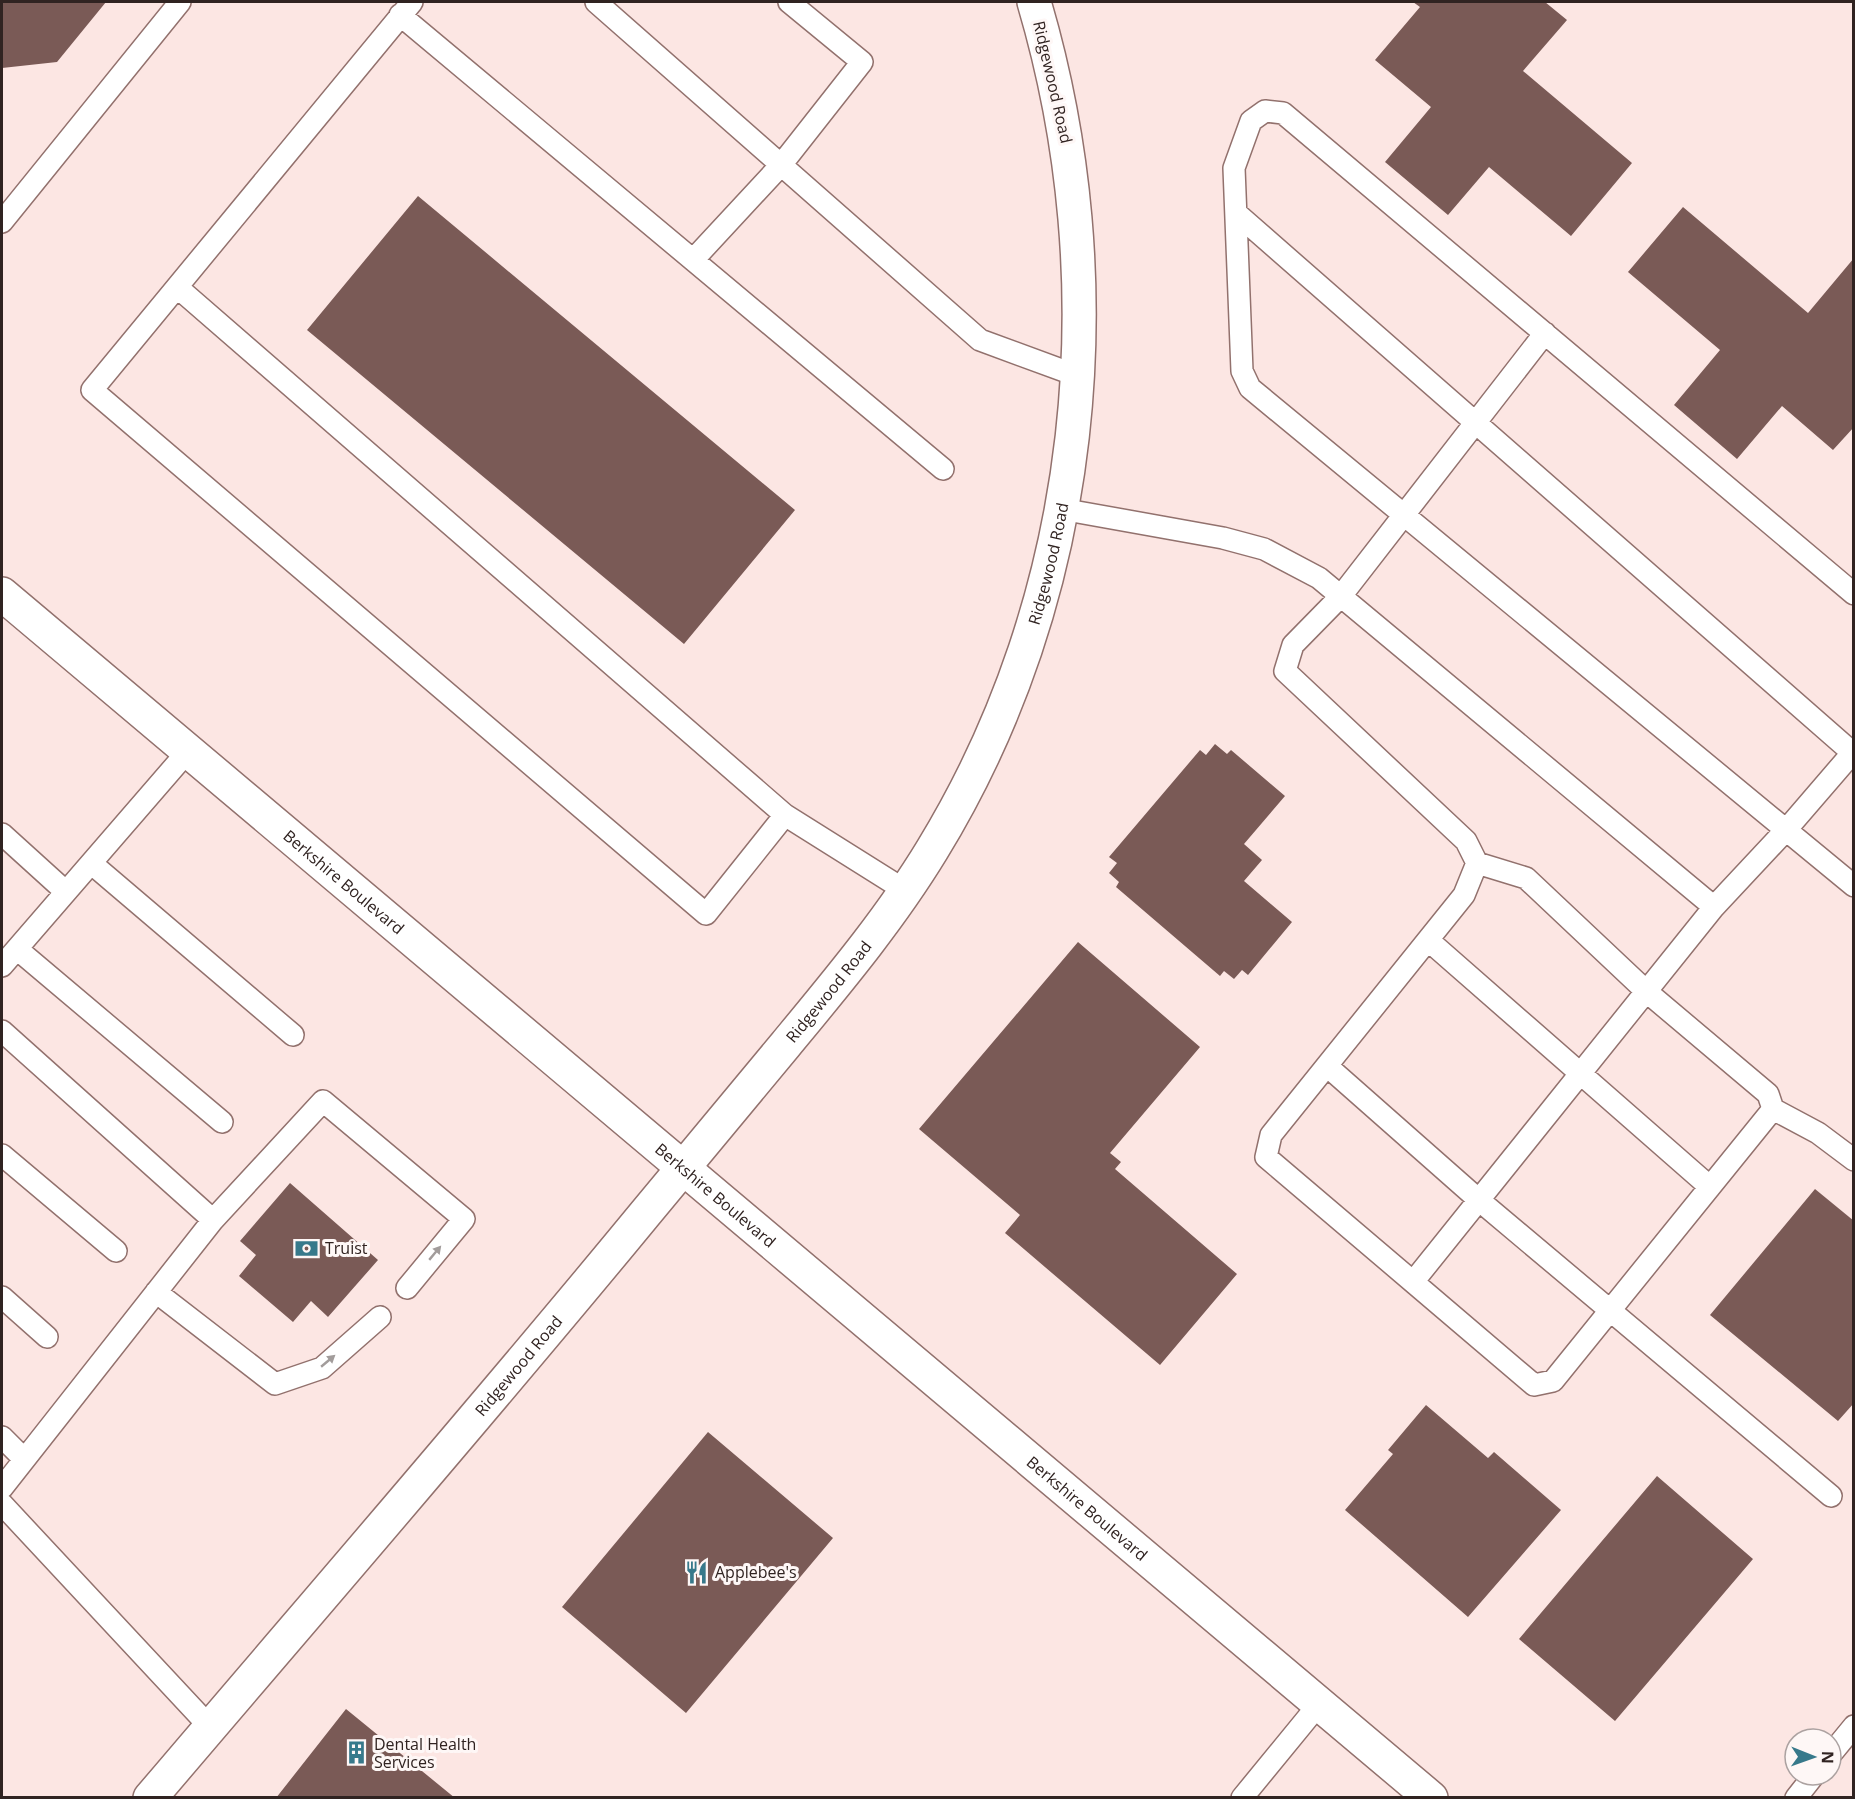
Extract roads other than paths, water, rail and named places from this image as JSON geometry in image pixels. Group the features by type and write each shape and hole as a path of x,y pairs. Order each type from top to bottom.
{"street":[{"name":"Ridgewood Road","path":"150,1797 573,1301 861,953 906,891 935,845 983,755 1017,672 1036,615 1061,509 1074,434 1081,345 1080,255 1071,161 1051,60 1034,2"},
{"name":"Berkshire Boulevard","path":"2,594 1431,1797"}],"lane":[{"path":"2,222 180,2"},
{"path":"596,2 980,340 1078,376"},
{"path":"693,260 782,165 862,62 789,2"},
{"path":"785,815 706,914 92,390 406,8 693,260 943,469"},
{"path":"1854,594 1283,113 1266,111 1251,121 1234,168 1242,371 1250,388 1854,886"},
{"path":"1236,213 1853,753 1786,830 1714,907 1413,1282"},
{"path":"177,287 785,815 906,891"},
{"path":"1545,333 1341,596 1293,645 1285,670 1466,841 1477,863 1526,878 1647,992 1768,1094 1773,1109 1818,1133 1854,1160"},
{"path":"1061,509 1223,538 1264,549 1319,578 1714,907"},
{"path":"2,966 188,751"},
{"path":"2,834 66,892"},
{"path":"91,863 293,1035"},
{"path":"1477,863 1464,896 1271,1135 1266,1157 1534,1385 1553,1381 1773,1109"},
{"path":"1428,940 1710,1187"},
{"path":"17,949 222,1122"},
{"path":"2,1031 213,1220"},
{"path":"1326,1066 1479,1201 1831,1496"},
{"path":"2,1488 213,1220 323,1101 464,1219 407,1288"},
{"path":"2,1155 116,1251"},
{"path":"156,1292 275,1384 322,1368 380,1317"},
{"path":"2,1297 48,1337"},
{"path":"2,1437 24,1459"},
{"path":"2,1504 210,1727"},
{"path":"1242,1797 1319,1704"},
{"path":"1843,1739 1854,1726"}],"place":[{"name":"Truist","path":"307,1248"},
{"name":"Applebee's","path":"697,1572"},
{"name":"Dental Health Services","path":"356,1753"}]}
